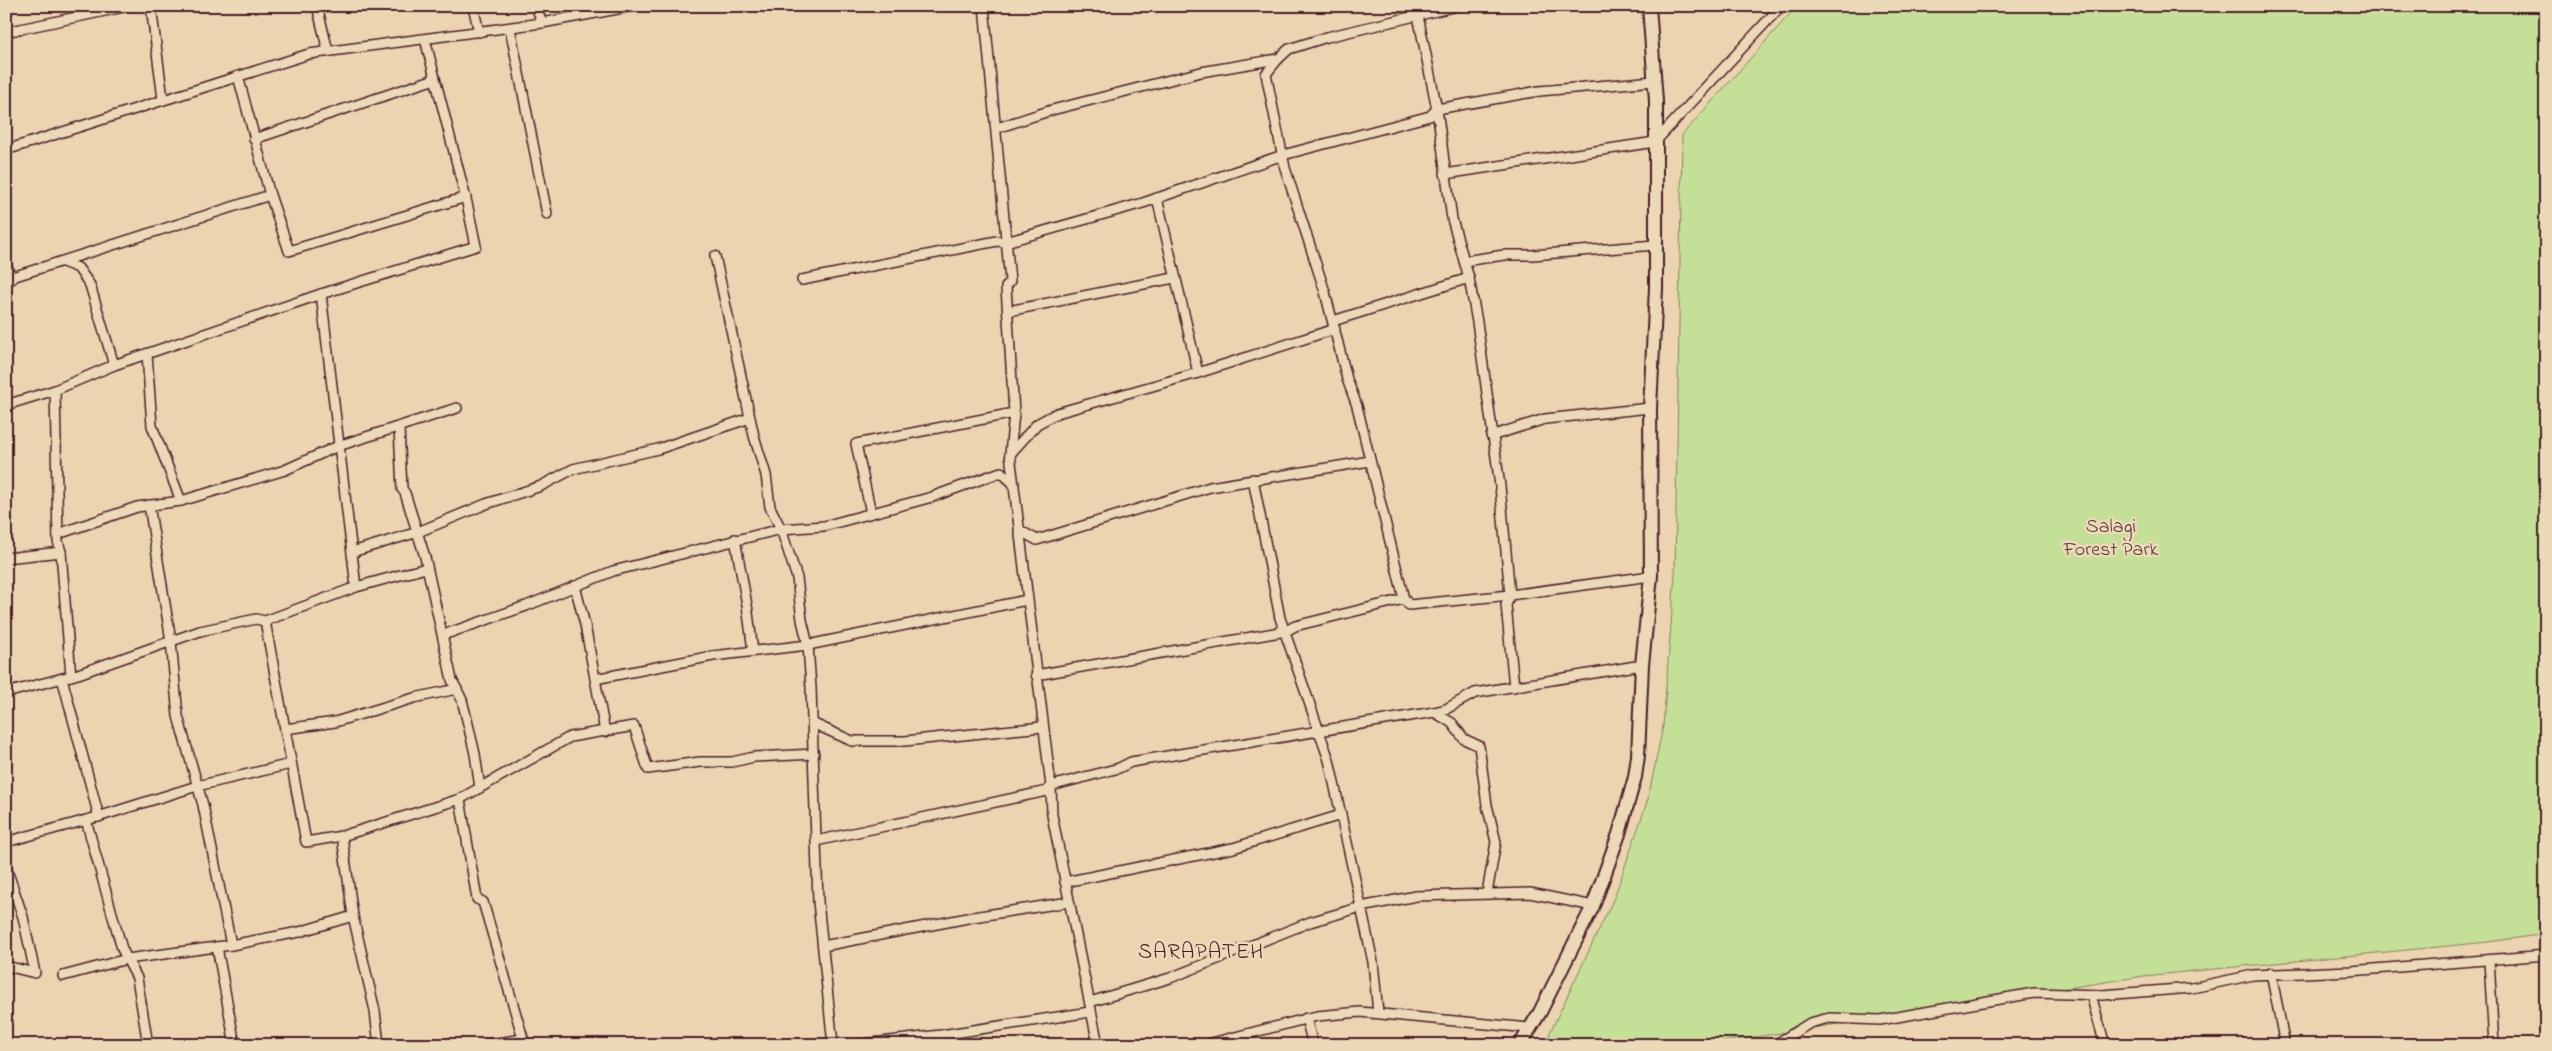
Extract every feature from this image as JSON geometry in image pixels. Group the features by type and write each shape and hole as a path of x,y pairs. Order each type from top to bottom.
{"street":[{"path":"6,32 129,6"},
{"path":"150,6 163,99"},
{"path":"317,6 328,52"},
{"path":"473,6 479,32"},
{"path":"536,6 542,23"},
{"path":"6,150 309,54 510,28 632,6"},
{"path":"984,6 1010,281 1006,286 1014,413 1010,454 1042,727 1051,786 1052,814 1098,1045"},
{"path":"1457,6 1417,11 1289,49 1266,74 1290,186 1306,231 1334,325 1404,599 1409,605 1510,595 1651,576"},
{"path":"1520,1045 1540,1012 1593,906 1619,834 1635,777 1642,665 1651,576 1650,408 1656,245 1655,81 1650,6"},
{"path":"1445,174 1655,142 1781,6"},
{"path":"1417,11 1437,109 1452,220 1469,278 1491,436 1500,486 1510,595 1506,605 1514,687"},
{"path":"510,28 547,214"},
{"path":"6,405 55,390 114,365 321,294 476,246 466,197 425,39"},
{"path":"997,128 1052,110 1201,72 1278,59"},
{"path":"238,76 270,195 289,251 466,197"},
{"path":"254,139 435,79"},
{"path":"802,280 997,241 1006,242 1157,198 1283,156 1430,116 1437,109 1539,91 1655,81"},
{"path":"6,264 9,279 270,195"},
{"path":"1157,198 1174,278 1198,373"},
{"path":"1464,261 1504,255 1532,255 1656,245"},
{"path":"715,256 750,418 766,474 770,507 781,529 797,578 802,620 808,645 814,754 818,902 833,1045"},
{"path":"63,262 78,268 90,285 114,365"},
{"path":"1008,310 1174,278"},
{"path":"1010,454 1037,424 1057,413 1198,373 1469,278"},
{"path":"321,294 356,587"},
{"path":"147,354 152,426 181,501"},
{"path":"55,390 58,534 61,552 67,677 99,816"},
{"path":"58,534 136,507 181,501 285,470 338,446 457,408"},
{"path":"1491,436 1545,418 1650,408"},
{"path":"871,513 856,444 1014,413"},
{"path":"352,552 418,532 486,504 541,486 573,469 658,449 750,418"},
{"path":"399,428 402,489 406,493 418,532 452,680 462,700 476,754 480,788"},
{"path":"1019,530 1038,540 1174,497 1253,479 1370,461"},
{"path":"443,635 613,570 781,529 824,526 932,497 1001,472 1014,484"},
{"path":"1253,479 1280,618 1330,760 1373,962 1378,1013"},
{"path":"149,505 171,641 178,716 197,786 231,945"},
{"path":"735,539 747,605 752,651"},
{"path":"6,558 61,552"},
{"path":"6,693 67,677 200,631 256,620 265,621 356,587 426,568"},
{"path":"575,586 605,732"},
{"path":"1036,675 1286,631 1295,626 1404,599"},
{"path":"595,679 712,656 808,645 1027,600"},
{"path":"265,621 306,842 342,836 460,799 570,737 634,726 648,769 700,762 732,762 754,758 814,754"},
{"path":"816,841 1047,791 1051,786 1119,768 1131,762 1434,712 1446,709 1475,693 1642,665"},
{"path":"285,729 336,722 414,698 457,690"},
{"path":"1434,712 1452,723 1464,739 1479,746 1487,805 1496,842 1487,893"},
{"path":"812,723 852,741 905,741 1042,727"},
{"path":"6,842 197,786 291,764"},
{"path":"460,799 477,899 483,902 524,1042 483,1045"},
{"path":"1065,882 1233,848 1341,816"},
{"path":"86,820 122,949 137,978 148,1045"},
{"path":"342,836 353,916 375,1011 379,1045"},
{"path":"6,866 23,917 35,973 6,966"},
{"path":"1090,1002 1170,978 1310,922 1360,907 1416,896 1487,893 1530,894 1593,906"},
{"path":"823,946 973,917 1068,902"},
{"path":"63,976 127,959 231,945 298,932 353,916"},
{"path":"217,947 235,1045"},
{"path":"1770,1045 1776,1044 1810,1023 1829,1018 1880,1020 2034,993 2091,995 2192,988 2253,974 2350,971 2422,963 2546,955"},
{"path":"2489,960 2494,1045"},
{"path":"2271,973 2285,1045"},
{"path":"2091,995 2105,1045"},
{"path":"855,1045 1090,1012"},
{"path":"1204,1045 1306,1018 1360,1012 1529,1028"},
{"path":"1306,1018 1312,1045"}],"green space":[{"name":"Salagi Forest Park","path":"1797,6 2546,6 2546,934 2488,942 2144,976 1704,1045 1544,1045 1614,898 1648,799 1663,726 1675,574 1682,135"}],"district":[{"name":"SARAPATEH","path":"1201,953"}]}
